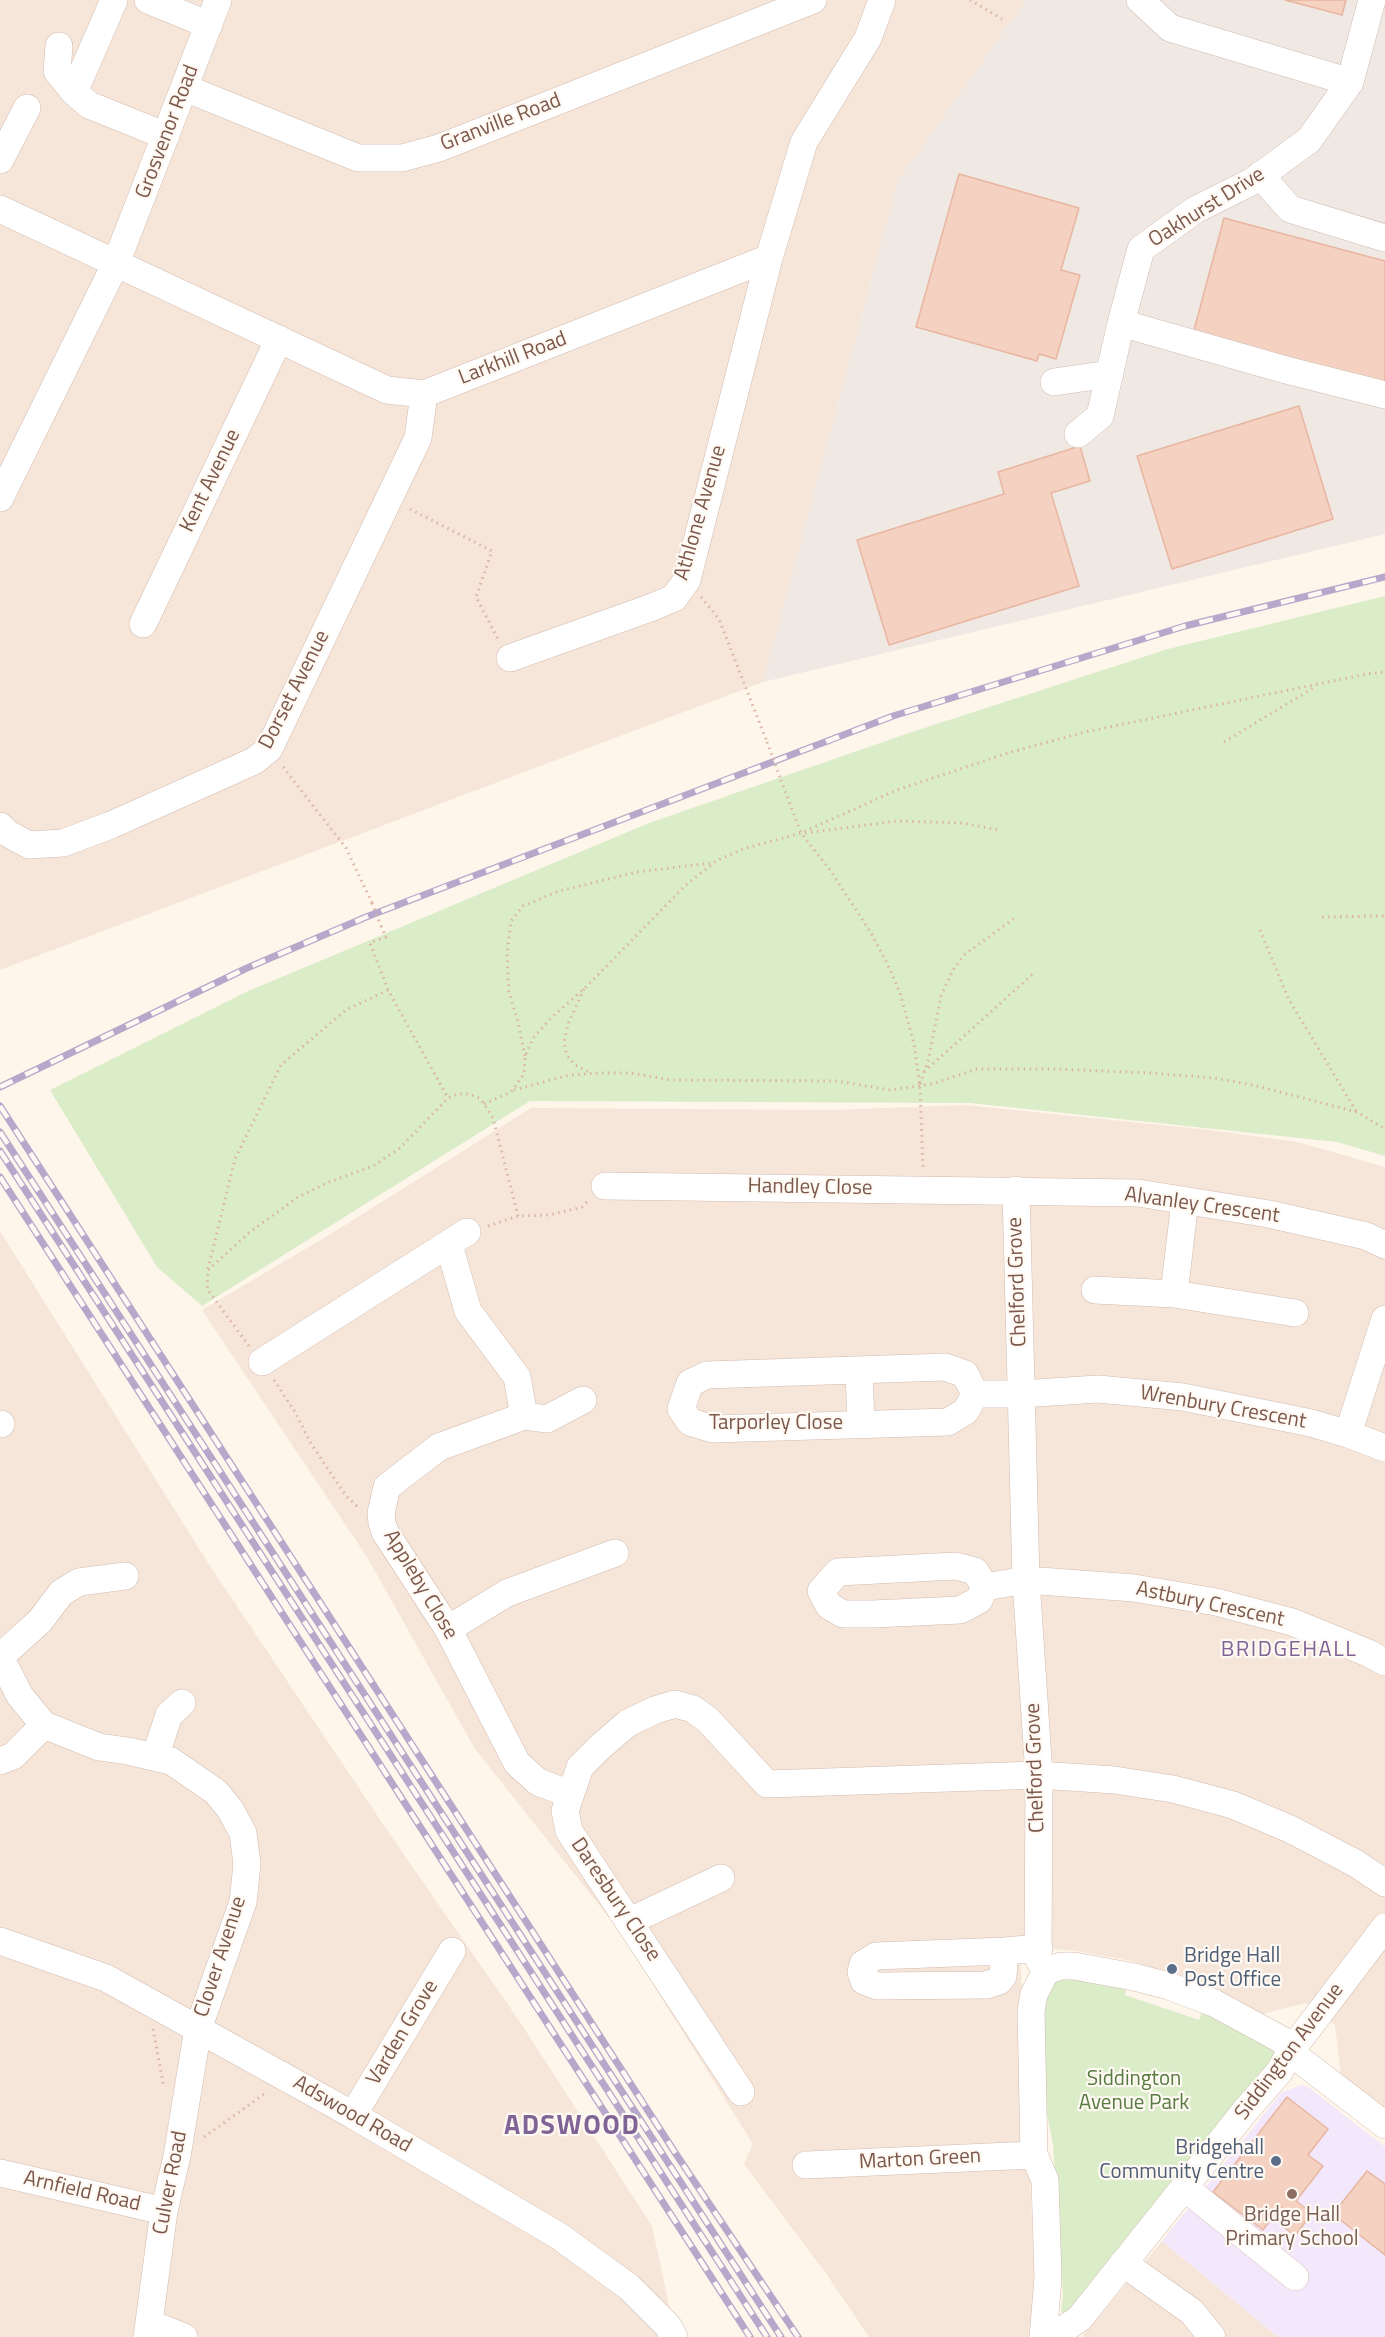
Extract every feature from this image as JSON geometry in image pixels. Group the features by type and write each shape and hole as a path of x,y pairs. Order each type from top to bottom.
{"street":[{"path":"74,92 114,0"},
{"path":"148,0 213,12"},
{"name":"Granville Road","path":"185,88 358,158 402,158 439,148 813,0"},
{"path":"769,258 804,142 868,38 882,0"},
{"path":"1140,0 1170,28 1350,82"},
{"name":"Oakhurst Drive","path":"1078,434 1100,416 1121,322 1141,249 1195,210 1260,175 1309,140 1350,82 1376,4"},
{"name":"Grosvenor Road","path":"116,262 213,12"},
{"path":"59,46 57,71 74,92 89,105 166,136"},
{"path":"0,160 27,108"},
{"path":"1260,175 1290,209 1385,238"},
{"name":"Larkhill Road","path":"0,209 387,390 424,394 769,258"},
{"name":"Athlone Avenue","path":"510,658 674,598 687,580 769,258"},
{"path":"0,498 116,262"},
{"path":"1121,322 1286,370 1385,395"},
{"name":"Kent Avenue","path":"143,624 279,339"},
{"path":"1054,382 1110,374"},
{"name":"Dorset Avenue","path":"0,826 7,833 29,845 63,843 111,825 255,761 269,749 418,438 424,394"},
{"name":"Handley Close","path":"605,1186 1016,1190"},
{"name":"Alvanley Crescent","path":"1016,1190 1138,1193 1280,1217 1366,1236 1385,1245"},
{"name":"Chelford Grove","path":"1016,1190 1026,1580 1039,1775 1042,1959 1031,2011 1034,2155 1045,2180 1048,2279 1043,2337"},
{"path":"1174,1294 1185,1201"},
{"path":"262,1362 458,1239 468,1311 517,1377 524,1416"},
{"path":"1095,1290 1174,1294 1295,1314"},
{"path":"1348,1434 1385,1319"},
{"name":"Tarporley Close","path":"945,1367 965,1374 975,1394 966,1411 948,1422 713,1429 690,1422 681,1409 690,1383 707,1375 945,1367"},
{"name":"Tarporley Close","path":"859,1370 861,1424"},
{"name":"Wrenbury Crescent","path":"1021,1394 1098,1389 1183,1397 1311,1423 1385,1448"},
{"path":"975,1394 1021,1394"},
{"name":"Appleby Close","path":"570,1794 538,1782 518,1763 448,1629 385,1532 381,1513 387,1488 440,1447 524,1416 547,1419 583,1400"},
{"path":"448,1629 507,1593 615,1553"},
{"path":"956,1566 975,1571 985,1587 979,1600 960,1610 873,1614 843,1614 829,1606 821,1591 838,1572 956,1566"},
{"path":"0,1657 40,1621 61,1593 79,1582 125,1576"},
{"name":"Astbury Crescent","path":"985,1587 1026,1580 1134,1588 1216,1602 1292,1622 1385,1662"},
{"name":"Clover Avenue","path":"0,1657 20,1696 44,1725 99,1747 171,1761 216,1792 230,1809 243,1833 246,1864 243,1902 198,2029"},
{"path":"155,1757 169,1715 182,1703"},
{"name":"Daresbury Close","path":"741,2092 569,1831 565,1811 580,1767 628,1723 656,1710 675,1704 693,1709 708,1720 767,1784 1039,1775 1114,1780 1173,1789 1233,1805 1290,1829 1355,1863 1385,1883"},
{"path":"0,1761 13,1756 44,1725"},
{"path":"630,1921 721,1878"},
{"name":"Siddington Avenue","path":"1051,2337 1079,2319 1280,2071 1290,2052 1385,1927"},
{"name":"Adswood Road","path":"0,1941 106,1978 354,2115 559,2236 629,2286 668,2326 674,2337"},
{"path":"1005,1950 1061,1966 1089,1968 1134,1977 1169,1986 1214,2003 1284,2041 1290,2052 1385,2126"},
{"name":"Varden Grove","path":"354,2115 452,1951"},
{"name":"Culver Road","path":"148,2330 164,2211 177,2156 198,2029"},
{"name":"Marton Green","path":"806,2164 1034,2155"},
{"name":"Arnfield Road","path":"0,2173 164,2211"},
{"path":"1184,2187 1295,2277"},
{"path":"1123,2264 1192,2312 1212,2337"},
{"path":"148,2330 184,2337"}],"path":[{"path":"970,0 1002,19"},
{"path":"389,499 492,551 476,597 510,658"},
{"path":"687,580 719,619 801,833 830,870 887,963 900,993 914,1044 920,1086 924,1189"},
{"path":"801,833 897,789 1008,753 1086,732 1385,672"},
{"path":"1224,742 1318,686"},
{"path":"269,749 346,848 354,862 386,938 370,943 388,990 448,1098"},
{"path":"525,1058 533,1038 552,1017 585,988 686,885 713,863 743,849 801,833 897,821 962,823 999,830"},
{"path":"512,1091 524,1074 525,1058 509,992 507,954 511,921 523,906 559,891 637,872 713,863"},
{"path":"1322,917 1385,916"},
{"path":"920,1086 941,996 953,970 964,955 1016,917"},
{"path":"1260,930 1288,998 1357,1112"},
{"path":"924,1072 1034,973"},
{"path":"585,988 568,1024 564,1043 567,1055 575,1065 582,1071 593,1073"},
{"path":"382,1523 370,1519 346,1496 310,1442 295,1412 262,1362 207,1289 208,1270 235,1159 281,1065 346,1010 388,990"},
{"path":"484,1104 512,1091 570,1075 593,1073 630,1073 671,1080 837,1081 890,1090 932,1084 977,1070 1054,1069 1215,1078 1257,1086 1357,1112 1385,1129"},
{"path":"208,1270 250,1232 298,1197 329,1182 373,1166 400,1148 428,1122 448,1098 457,1094 469,1094 479,1098 493,1118 518,1216"},
{"path":"458,1239 518,1216 549,1215 582,1207 605,1186"}],"shaded area":[{"path":"0,0 1026,0 898,181 763,682 0,970"},
{"path":"1026,0 1385,0 1385,534 763,682 898,181"},
{"path":"965,1105 1210,1130 1298,1142 1385,1167 1385,2107 1341,2074 1335,2025 1306,2003 1262,2014 1229,1996 1173,1974 1131,1961 1076,1951 1020,1946 1036,2316 1056,2337 869,2337 827,2275 744,2164 753,2144 619,1930 475,1749 367,1557 202,1310 334,1232 531,1108 831,1110"},
{"path":"0,1231 208,1563 389,1833 520,2022 652,2226 676,2337 0,2337"},
{"name":"Bridge Hall Primary School","path":"1302,2085 1308,2087 1385,2147 1385,2337 1278,2337 1162,2241 1282,2092"},
{"path":"1162,2241 1278,2337 1082,2337"}],"green space":[{"path":"1385,596 1385,1156 1337,1142 970,1103 530,1101 202,1306 157,1267 50,1090 246,992 649,823 909,733 1168,649"},
{"name":"Siddington Avenue Park","path":"1059,1976 1128,1983 1125,1995 1199,2020 1204,2007 1281,2052 1082,2300 1064,2315 1061,2311 1063,2296 1053,2145 1046,2108 1042,2001"}],"building":[{"path":"1285,0 1346,0 1342,15"},
{"path":"959,174 1079,208 1061,270 1080,275 1056,359 1039,354 1037,361 916,327"},
{"path":"1224,218 1385,261 1385,385 1193,334"},
{"path":"1299,406 1333,519 1172,569 1137,456"},
{"path":"1080,446 1090,481 1051,493 1079,586 889,645 857,540 1004,494 998,472"},
{"name":"Bridgehall Community Centre","path":"1287,2097 1328,2129 1308,2155 1323,2166 1296,2201 1312,2213 1295,2236 1278,2222 1286,2211 1281,2206 1263,2230 1213,2192"},
{"path":"1367,2171 1385,2184 1385,2255 1333,2214"}],"railway":[{"path":"0,1087 247,968 366,917 893,716 1185,626 1385,577"},
{"path":"0,1106 674,2151 798,2337"},
{"path":"0,1132 781,2337"},
{"path":"0,1151 767,2337"},
{"path":"0,1177 750,2337"}],"place":[{"name":"Bridge Hall Post Office","path":"1172,1969"},
{"name":"Bridgehall Community Centre","path":"1276,2161"},
{"name":"Bridge Hall Primary School","path":"1292,2194"}],"district":[{"name":"BRIDGEHALL","path":"1289,1651"},
{"name":"ADSWOOD","path":"572,2127"}]}
